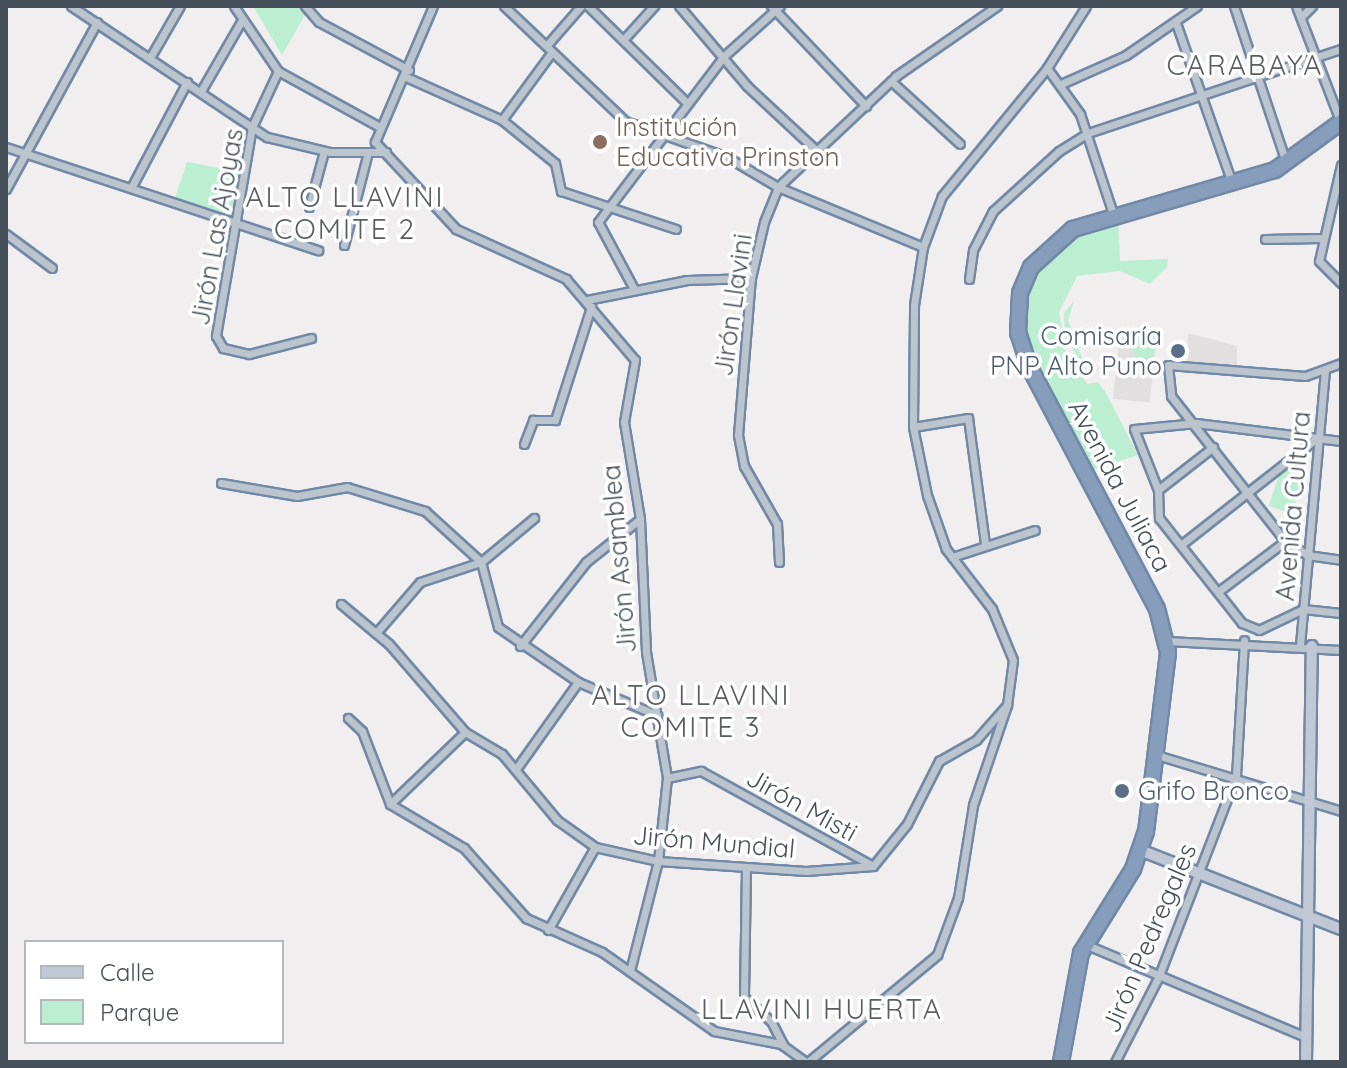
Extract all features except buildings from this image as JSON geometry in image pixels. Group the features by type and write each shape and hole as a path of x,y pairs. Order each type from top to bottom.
{"highway":[{"name":"Avenida Juliaca","path":"1061,1062 1085,944 1140,850 1160,756 1167,641 1018,333 1020,293 1031,267 1073,229 1113,214 1232,183 1287,164 1341,122"}],"street":[{"path":"71,6 151,56 252,127 282,143 367,156 386,152"},
{"path":"151,56 180,6"},
{"path":"234,6 278,71 380,127"},
{"path":"305,6 319,22 408,74 502,120 555,163 561,191 614,204 676,229"},
{"path":"433,6 408,74 375,142 456,229 555,270 589,303"},
{"path":"504,6 550,48 612,113 665,133 778,187 923,247"},
{"path":"502,120 581,6"},
{"path":"588,6 687,103"},
{"path":"624,39 654,6"},
{"path":"679,6 817,151"},
{"path":"778,187 891,81 997,6"},
{"path":"348,718 362,731 390,804 464,848 512,906 548,930 630,971 714,1031 784,1046 807,1062 937,955 958,898 975,795 1007,705 1009,645 952,557 927,495 913,427 912,319 923,247 942,196 1047,68 1086,6"},
{"path":"1061,84 1090,76 1176,23 1197,6"},
{"path":"1234,6 1287,164"},
{"path":"1296,6 1341,122"},
{"path":"1301,17 1312,6"},
{"path":"634,289 598,231 665,133 724,56 775,7 866,106"},
{"path":"201,91 242,20"},
{"path":"6,189 97,22"},
{"path":"1176,23 1206,98 1232,183"},
{"path":"969,279 973,250 993,211 1037,167 1088,133 1206,98 1341,49"},
{"path":"1047,68 1061,84 1088,133 1113,214"},
{"name":"Jirón Las Ajoyas","path":"278,71 252,127 231,226 218,344 256,353 311,338"},
{"path":"891,81 960,144"},
{"path":"131,188 187,82"},
{"path":"6,147 22,155 69,162 231,226 318,250"},
{"path":"309,207 324,151"},
{"path":"344,245 367,156"},
{"path":"1341,165 1321,238 1319,266 1341,283"},
{"name":"Jirón Llavini","path":"778,187 751,278 738,435 744,466 777,524 779,562"},
{"path":"6,234 52,268"},
{"path":"1265,239 1321,238"},
{"path":"589,303 634,289 751,278"},
{"path":"524,444 533,420 555,420 589,303"},
{"name":"Jirón Asamblea","path":"589,303 629,350 635,363 624,422 640,519 644,629 667,778 658,861 630,971"},
{"path":"1341,363 1305,376 1168,365 1169,392 1285,541 1307,555 1341,560"},
{"name":"Avenida Cultura","path":"1300,645 1325,371"},
{"path":"913,427 968,418 985,544"},
{"path":"1341,441 1196,423 1134,429 1158,490 1159,518 1254,629 1303,609 1341,613"},
{"path":"1182,544 1319,438"},
{"path":"1158,490 1213,447"},
{"path":"221,483 297,496 347,487 413,506 481,562 493,588 495,624 520,646 578,682 657,715"},
{"path":"376,633 420,582 481,562 534,518"},
{"path":"520,646 586,562 640,519"},
{"path":"952,557 1035,530"},
{"path":"1219,591 1285,541"},
{"name":"Jirón Mundial","path":"341,604 376,633 465,732 516,769 546,811 595,847 658,861 746,868 873,866"},
{"path":"1167,641 1244,640 1341,650"},
{"name":"Jirón Pedregales","path":"1115,1062 1158,978 1201,874 1236,776 1244,640"},
{"path":"1306,1062 1306,800 1312,646"},
{"path":"516,769 578,682"},
{"path":"873,866 907,824 939,761 976,740 1007,705"},
{"path":"390,804 465,732"},
{"path":"1160,756 1236,776 1341,811"},
{"name":"Jirón Misti","path":"667,778 701,771 873,866"},
{"path":"548,930 595,847"},
{"path":"1140,850 1307,919 1341,929"},
{"path":"746,868 744,997 771,1021 784,1046"},
{"path":"1085,944 1158,978 1306,1037"}],"shaded area":[{"path":"1120,332 1157,336 1150,403 1113,399"},
{"path":"1188,333 1237,346 1237,367 1188,363"}],"green space":[{"path":"253,6 299,6 305,15 282,55"},
{"path":"187,162 241,172 232,220 174,201"},
{"path":"1118,216 1120,261 1168,259 1167,267 1150,284 1120,271 1077,276 1059,312 1065,351 1087,384 1098,382 1106,393 1138,455 1086,472 1023,338 1024,301 1039,264 1060,241"},
{"path":"1074,301 1068,320 1089,377 1065,336 1064,313"},
{"path":"1144,335 1153,338 1156,347 1153,356 1144,359 1135,356 1132,347 1135,338"},
{"path":"1282,467 1305,475 1291,514 1269,506"}],"place":[{"name":"Institución Educativa Prinston","path":"600,142"},
{"name":"Comisaría PNP Alto Puno","path":"1178,351"},
{"name":"Grifo Bronco","path":"1122,791"}],"district":[{"name":"CARABAYA","path":"1245,65"},
{"name":"ALTO LLAVINI COMITE 2","path":"345,213"},
{"name":"ALTO LLAVINI COMITE 3","path":"691,711"},
{"name":"LLAVINI HUERTA","path":"822,1009"}]}
